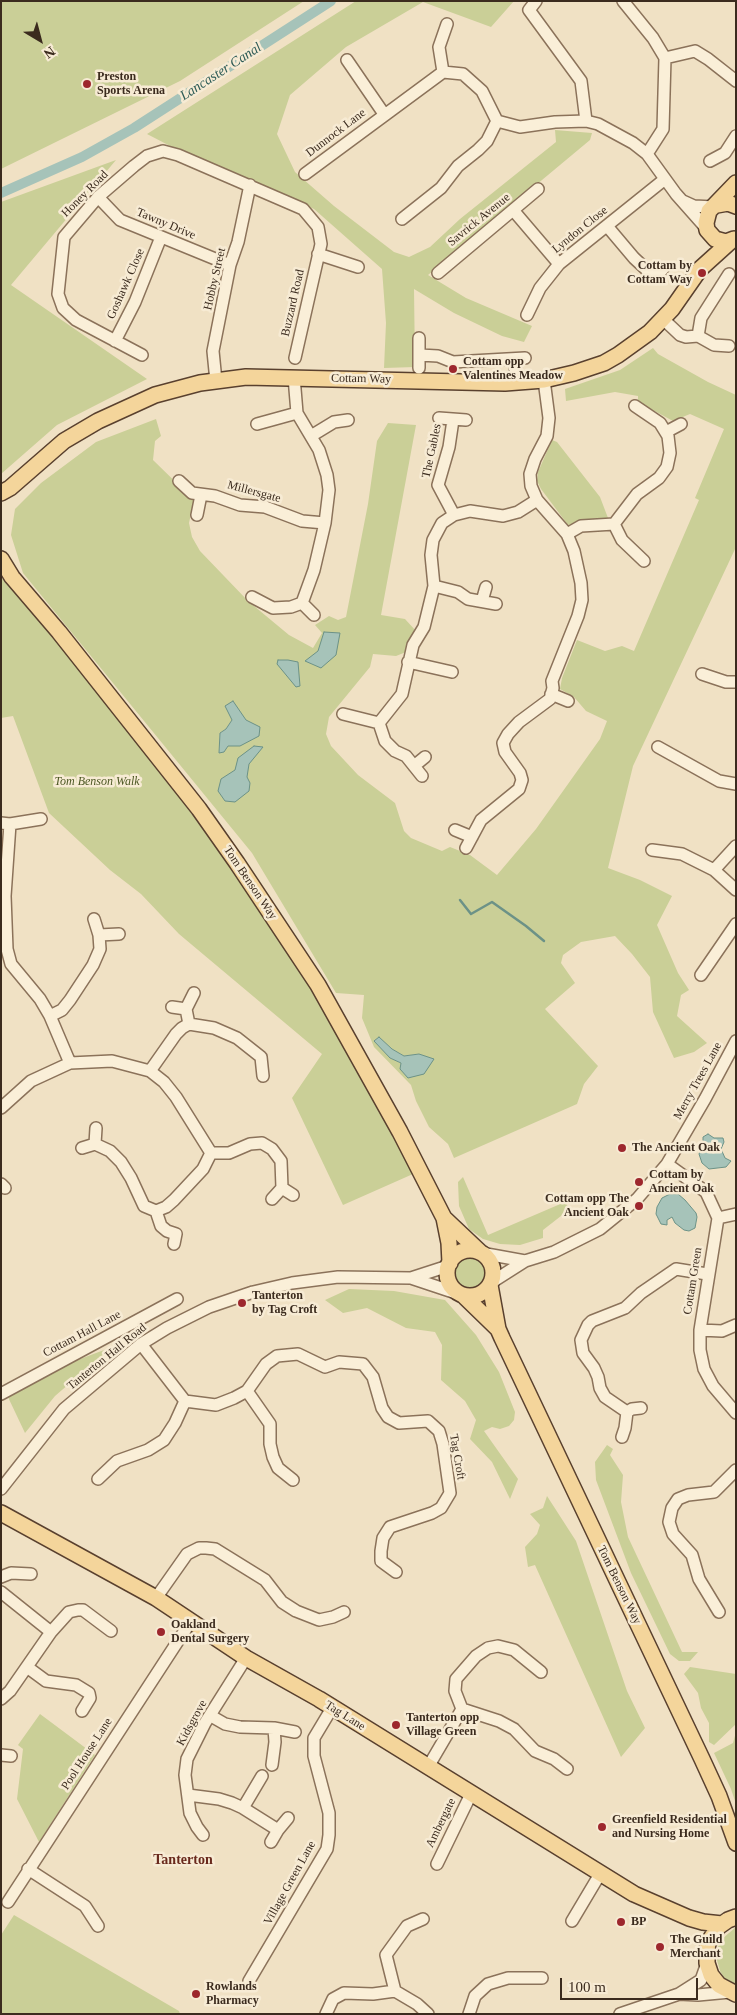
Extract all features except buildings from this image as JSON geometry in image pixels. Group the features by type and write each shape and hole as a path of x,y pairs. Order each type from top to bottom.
{"main road":[{"path":"715,206 736,183"},
{"path":"715,206 728,203 736,206"},
{"name":"Cottam Way","path":"700,269 707,229 707,216 715,206"},
{"path":"707,229 715,239 726,242 734,240"},
{"name":"Cottam Way","path":"1,502 6,490 64,441 114,412 176,388 246,377 516,383 544,380 574,373 604,362 637,342 663,319 681,298 700,269 716,253 734,240"},
{"name":"Tom Benson Way","path":"1,559 6,574 53,625 177,780 237,863 318,985 371,1079 444,1218 449,1243 449,1265"},
{"name":"Tom Benson Way","path":"444,1218 480,1252"},
{"path":"466,1251 480,1252 491,1262 494,1276 491,1284 479,1295 462,1295 449,1282 449,1265 459,1253 466,1251"},
{"name":"Tom Benson Way","path":"491,1284 498,1329 698,1750 719,1796 736,1843"},
{"name":"Tom Benson Way","path":"462,1295 498,1329"},
{"name":"Tag Lane","path":"1,1513 156,1598 246,1658 428,1766 634,1894 689,1918 703,1922 729,1921"},
{"name":"Tag Lane","path":"689,1918 708,1943"},
{"path":"729,1921 718,1927 708,1943 707,1963 711,1975 719,1985 733,1993"}],"street":[{"path":"536,1 529,10 582,80 586,121"},
{"path":"629,3 665,58 663,129 648,154"},
{"path":"447,24 439,47 443,72 463,74 482,92 496,122"},
{"path":"665,58 695,51 736,81"},
{"name":"Dunnock Lane","path":"347,60 384,114"},
{"name":"Dunnock Lane","path":"305,174 443,72"},
{"path":"496,122 520,126 586,121 598,124 633,143 648,154 683,202 707,229"},
{"path":"402,219 442,188 458,166 487,141 496,122"},
{"path":"710,161 725,153 736,136"},
{"name":"Honey Road","path":"142,355 76,320 63,308 58,294 64,236 98,197 147,156 164,151 178,154 250,185"},
{"name":"Lyndon Close","path":"528,315 540,288 559,264 665,179"},
{"name":"Buzzard Road","path":"250,185 303,209 318,227 320,244 295,358"},
{"name":"Hobby Street","path":"216,381 214,351 230,265 238,242 250,185"},
{"name":"Savrick Avenue","path":"438,272 538,189"},
{"name":"Tawny Drive","path":"98,197 120,220 230,265"},
{"path":"683,202 694,206 715,206"},
{"path":"513,210 559,264"},
{"path":"607,226 648,272 656,277 663,268"},
{"name":"Goshawk Close","path":"115,341 135,302 161,237"},
{"path":"318,254 358,267"},
{"path":"698,336 701,318 729,274"},
{"path":"663,319 680,335 686,337 698,336 714,345 729,346"},
{"path":"419,338 419,368"},
{"path":"420,354 438,356 453,362 520,358 516,383"},
{"path":"294,377 297,413 319,450 327,475 329,490 325,523 314,570 302,603"},
{"path":"466,848 481,820 519,789 522,780 520,773 505,752 503,743 519,722 550,698 553,688 552,681 578,616 582,600 581,583 574,551 567,534 537,500 531,486 530,474 548,436 549,418 544,380"},
{"path":"567,534 581,526 614,524 637,494 659,478 667,467 670,454 666,432 660,423 635,406"},
{"path":"257,424 297,413"},
{"name":"The Gables","path":"439,418 466,420"},
{"path":"311,436 334,422 348,420"},
{"name":"The Gables","path":"453,420 449,447 438,485 454,515"},
{"path":"666,432 681,424"},
{"name":"Millersgate","path":"179,481 192,493 215,496 240,505 265,507 302,521 325,523"},
{"path":"197,515 201,495"},
{"path":"379,723 402,694 413,645 424,627 434,586 431,555 433,540 442,523 454,515 470,511 503,516 518,512 537,500"},
{"path":"614,524 622,540 644,561"},
{"path":"434,586 458,592 468,599 496,604"},
{"path":"482,601 486,587"},
{"path":"252,597 273,608 302,603"},
{"path":"302,603 314,615"},
{"path":"408,662 452,672"},
{"path":"702,674 726,682 736,682"},
{"path":"551,694 568,701"},
{"path":"344,714 379,723"},
{"path":"379,723 385,741 395,751 406,756 422,776"},
{"path":"658,747 718,781 736,784"},
{"path":"414,766 425,757"},
{"path":"40,819 6,824 3,896 7,949 11,964 40,999 50,1016 70,1063"},
{"path":"455,830 472,837"},
{"path":"714,870 736,846"},
{"path":"652,850 682,854 714,870 736,890"},
{"path":"50,1016 62,1010 80,988 93,965 100,948 99,934 94,919"},
{"path":"701,975 736,924"},
{"path":"99,934 119,934"},
{"path":"189,1024 186,1008 194,993"},
{"path":"172,1007 186,1008"},
{"path":"150,1070 176,1034 189,1024 214,1028 237,1038 266,1055 263,1076"},
{"name":"Merry Trees Lane","path":"491,1284 525,1261 554,1252 600,1229 637,1199 667,1164 736,1041"},
{"path":"1,1108 31,1081 70,1063 112,1061 150,1070 164,1082 176,1097 210,1153"},
{"path":"95,1144 96,1128"},
{"path":"210,1153 229,1153 250,1144 262,1143 272,1149 281,1161 282,1188 272,1199"},
{"path":"82,1148 95,1144 110,1151 121,1162 131,1178 144,1206 156,1211 166,1207 174,1200 203,1169 210,1153"},
{"path":"667,1164 706,1192 718,1218 736,1214"},
{"path":"282,1188 293,1195"},
{"path":"156,1211 161,1226 179,1237"},
{"name":"Cottam Green","path":"718,1218 700,1330 700,1350 704,1369 713,1386 736,1413"},
{"name":"Merry Trees Lane","path":"480,1252 525,1261"},
{"name":"Tanterton Hall Road","path":"411,1278 449,1265"},
{"path":"627,1412 605,1397 594,1368 582,1352 581,1340 588,1325 625,1308 641,1293 676,1269 708,1274"},
{"name":"Tanterton Hall Road","path":"1,1489 64,1408 141,1344 188,1317 233,1298 292,1283 338,1277 411,1278 462,1295"},
{"name":"Cottam Hall Lane","path":"1,1394 177,1299"},
{"path":"700,1330 722,1331 736,1325"},
{"path":"141,1344 185,1401 216,1405 247,1391 270,1424 270,1444 278,1468 293,1480"},
{"name":"Tag Croft","path":"247,1391 266,1364 277,1356 298,1354 325,1367 339,1362 363,1364 373,1377 382,1408 388,1417 399,1423 428,1421 439,1431 443,1444 450,1493 441,1508 432,1513 390,1527 383,1538 380,1552 381,1561 396,1572"},
{"path":"98,1479 117,1461 148,1450 164,1440 175,1423 185,1401"},
{"path":"627,1412 632,1409 641,1408"},
{"path":"622,1437 627,1412"},
{"path":"719,1612 699,1579 692,1555 673,1534 669,1522 672,1508 678,1499 688,1495 714,1492 736,1470"},
{"path":"156,1598 187,1554 199,1548 206,1548 215,1549 265,1580 282,1602 296,1610 319,1620 344,1612"},
{"path":"1,1577 11,1573 31,1574"},
{"path":"1,1592 52,1632"},
{"path":"1,1699 10,1691 52,1632 69,1612 78,1610 88,1613 111,1631"},
{"name":"Pool House Lane","path":"8,1902 191,1621"},
{"path":"462,1709 455,1691 456,1679 476,1656 488,1648 498,1646 514,1650 541,1672"},
{"name":"Kidsgrove","path":"203,1834 196,1827 190,1813 185,1775 187,1759 205,1723 246,1658"},
{"path":"27,1667 46,1681 76,1685 89,1693 90,1698 82,1711"},
{"name":"Village Green Lane","path":"249,1981 327,1850 329,1835 328,1813 314,1756 314,1738 332,1708"},
{"path":"428,1766 462,1709"},
{"path":"462,1709 499,1720 514,1729 535,1751 554,1759 567,1769"},
{"path":"211,1716 225,1724 240,1727 274,1728 295,1732"},
{"path":"272,1765 275,1742 274,1728"},
{"path":"243,1808 262,1776"},
{"name":"Ambergate","path":"437,1864 471,1794"},
{"path":"188,1795 219,1799 243,1808 278,1830"},
{"path":"271,1842 288,1818"},
{"path":"28,1869 85,1906 98,1926"},
{"path":"572,1921 600,1874"},
{"path":"395,1991 386,1954 407,1926 423,1919"},
{"path":"620,2014 679,1994 700,1980 707,1963"},
{"path":"469,2014 475,1996 488,1984 508,1978 542,1978"},
{"path":"326,2014 333,1999 344,1993 373,1994 395,1991 417,2004 428,2014"},
{"path":"679,1994 733,1993"}],"green space":[{"name":"Preston Sports Arena","path":"1,1 304,1 180,81 1,169"},
{"path":"356,1 514,1 491,27 423,2 346,47 290,95 277,134 295,172 334,206 394,252 409,257 430,247 460,219 556,142 555,130 592,133 590,140 428,275 466,298 532,326 524,342 502,336 454,313 414,289 415,367 384,368 386,323 382,269 314,209 176,149 147,134"},
{"path":"116,160 11,285 147,379 57,425 1,474 1,202"},
{"path":"653,348 658,354 708,382 736,395 736,547 633,766 608,868 640,880 672,896 657,925 678,973 689,990 681,995 677,1016 707,1043 694,1052 674,1058 653,1012 650,977 632,954 615,936 581,942 563,955 561,963 575,983 545,1009 598,1066 584,1084 577,1104 454,1158 448,1144 429,1127 416,1101 411,1085 374,1047 362,1018 364,995 336,993 252,853 23,573 11,535 15,509 41,483 96,442 156,419 161,436 155,441 153,460 194,500 189,523 192,537 200,551 248,601 289,635 313,648 322,633 315,625 329,616 338,620 346,617 368,504 377,441 388,423 416,425 381,615 405,619 416,631 406,652 396,656 373,654 370,667 329,717 326,734 331,746 358,775 395,803 404,831 411,838 442,851 450,847 470,855 497,875 536,829 600,739 607,721 586,711 574,697 560,689 562,678 577,640 605,651 622,646 634,651 699,500 695,498 724,429 690,414 673,421 638,402 638,396 615,392 566,401 565,389 620,370","holes":["232,720 240,746 228,746 219,753 220,733 226,729","379,1038 404,1056 419,1054 400,1069 401,1063 390,1058 375,1041"]},
{"path":"552,440 557,442 600,497 608,518 568,525 541,489 537,481 538,472"},
{"name":"Tom Benson Walk","path":"1,577 55,637 234,868 317,990 413,1174 343,1205 292,1098 322,1054 179,934 141,894 110,870 49,813 13,716 1,718"},
{"path":"463,1177 488,1235 565,1202 570,1209 543,1230 543,1238 520,1245 500,1244 483,1239 469,1229 459,1206 458,1182"},
{"path":"470,1257 482,1261 486,1273 482,1285 470,1289 458,1285 454,1273 458,1261"},
{"path":"349,1289 394,1291 445,1300 476,1335 499,1372 515,1412 514,1420 509,1426 500,1429 492,1427 484,1431 518,1479 510,1499 492,1462 470,1439 476,1420 465,1401 441,1380 442,1345 435,1332 406,1328 367,1308 343,1313 325,1300"},
{"path":"112,1347 55,1396 25,1433 7,1395 51,1370"},
{"path":"607,1445 613,1449 610,1455 623,1475 621,1502 628,1537 682,1652 698,1652 690,1661 679,1661 670,1654 631,1573 596,1480 595,1462"},
{"path":"547,1496 576,1541 627,1691 645,1728 621,1757 535,1565 528,1567 525,1547 537,1534 540,1525 530,1514 543,1508"},
{"path":"690,1667 736,1674 736,1724 714,1745 709,1742 709,1723 701,1708 698,1693 684,1674"},
{"path":"40,1714 95,1755 39,1842 17,1799 23,1749 18,1745"},
{"path":"736,1732 736,1804 714,1753 733,1743"},
{"path":"14,1915 179,2011 180,2014 1,2014 1,1935"},
{"path":"736,1927 736,1987 726,1981 720,1971 717,1949 722,1939"}],"water":[{"path":"324,632 340,633 336,655 321,668 305,661 318,651"},
{"path":"278,660 298,662 300,686 296,687 277,664"},
{"path":"233,701 246,720 260,727 259,736 240,746 228,746 224,752 219,753 220,733 226,729 232,720 225,706"},
{"path":"254,746 263,747 249,764 247,777 250,783 249,791 235,802 225,801 218,791 221,779 235,770 238,758"},
{"path":"379,1037 392,1049 404,1056 419,1054 434,1059 424,1074 408,1078 400,1069 401,1063 390,1058 374,1041"},
{"path":"708,1134 714,1138 723,1138 724,1142 721,1149 725,1158 731,1161 726,1167 709,1169 702,1163 699,1154 703,1144 703,1137"},
{"path":"670,1194 678,1194 696,1213 695,1228 689,1231 684,1230 675,1223 672,1217 667,1220 667,1225 661,1224 656,1214 657,1207 662,1198"}],"waterway":[{"name":"Lancaster Canal","path":"1,193 82,157 134,128 331,1"},
{"path":"460,900 471,914 492,902 544,941"}],"place":[{"name":"Preston Sports Arena","path":"87,84"},
{"name":"Cottam by Cottam Way","path":"702,273"},
{"name":"Cottam opp Valentines Meadow","path":"453,369"},
{"name":"The Ancient Oak","path":"622,1148"},
{"name":"Cottam by Ancient Oak","path":"639,1182"},
{"name":"Cottam opp The Ancient Oak","path":"639,1206"},
{"name":"Tanterton by Tag Croft","path":"242,1303"},
{"name":"Oakland Dental Surgery","path":"161,1632"},
{"name":"Tanterton opp Village Green","path":"396,1725"},
{"name":"Greenfield Residential and Nursing Home","path":"602,1827"},
{"name":"BP","path":"621,1922"},
{"name":"The Guild Merchant","path":"660,1947"},
{"name":"Rowlands Pharmacy","path":"196,1994"}],"district":[{"name":"Tanterton","path":"183,1860"}]}
